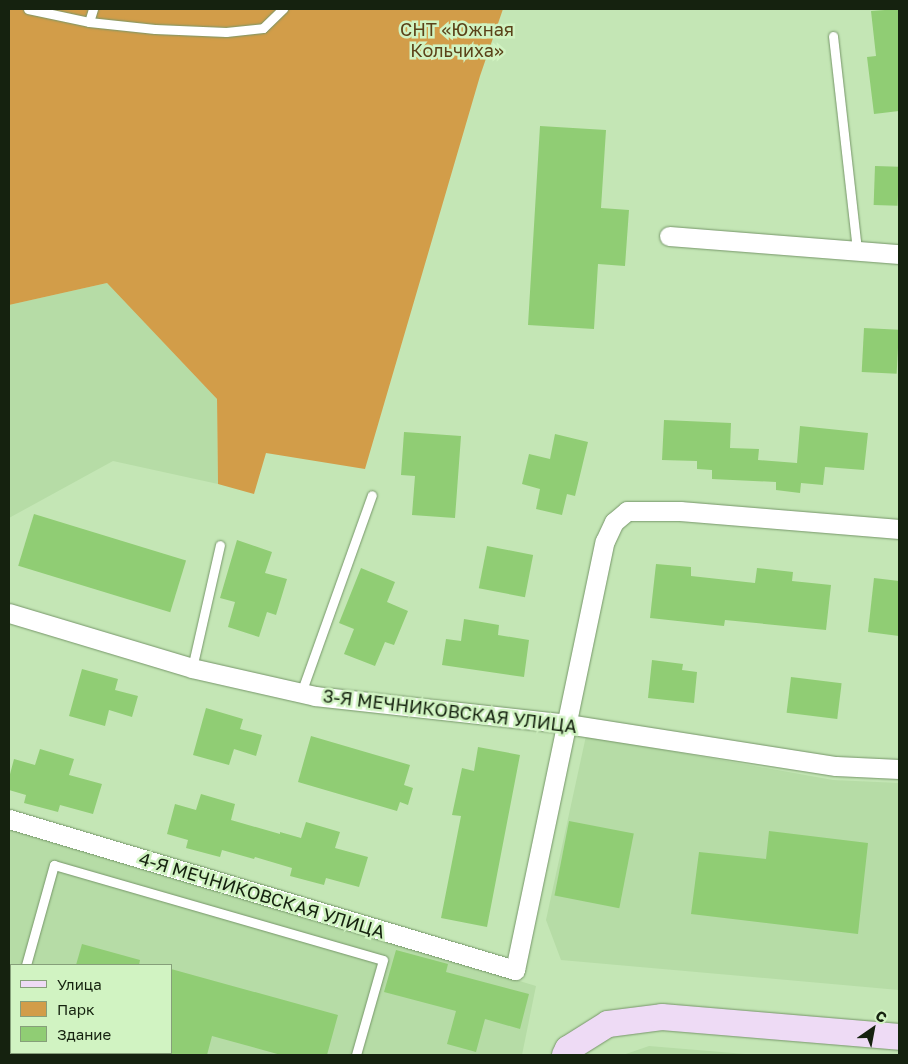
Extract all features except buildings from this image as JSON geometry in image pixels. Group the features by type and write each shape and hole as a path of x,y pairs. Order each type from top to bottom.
{"main road":[{"path":"564,1055 568,1049 608,1024 662,1016 899,1037"}],"street":[{"path":"668,236 899,254"},
{"path":"567,724 605,541 614,522 627,511 680,511 899,529"},
{"name":"3-Я МЕЧНИКОВСКАЯ УЛИЦА","path":"9,613 192,668 301,693 567,724 836,766 899,769"},
{"name":"4-Я МЕЧНИКОВСКАЯ УЛИЦА","path":"9,819 515,970 567,724"}],"lane":[{"path":"28,9 89,22 155,29 226,32 263,28 284,9"},
{"path":"89,22 93,9"},
{"path":"833,36 857,251"},
{"path":"301,693 372,496"},
{"path":"192,668 220,544"},
{"path":"26,964 54,865 383,960 356,1055"}],"shaded area":[{"path":"107,283 217,399 218,484 113,461 9,518 9,305"},
{"path":"586,736 833,780 899,783 899,990 561,960 546,920"},
{"path":"9,828 536,986 522,1055 9,1055"},
{"path":"649,1046 757,1055 623,1055"}],"green space":[{"name":"СНТ «Южная Кольчиха»","path":"9,9 503,9 480,76 365,469 266,453 254,494 218,484 217,399 107,283 9,305"}]}
